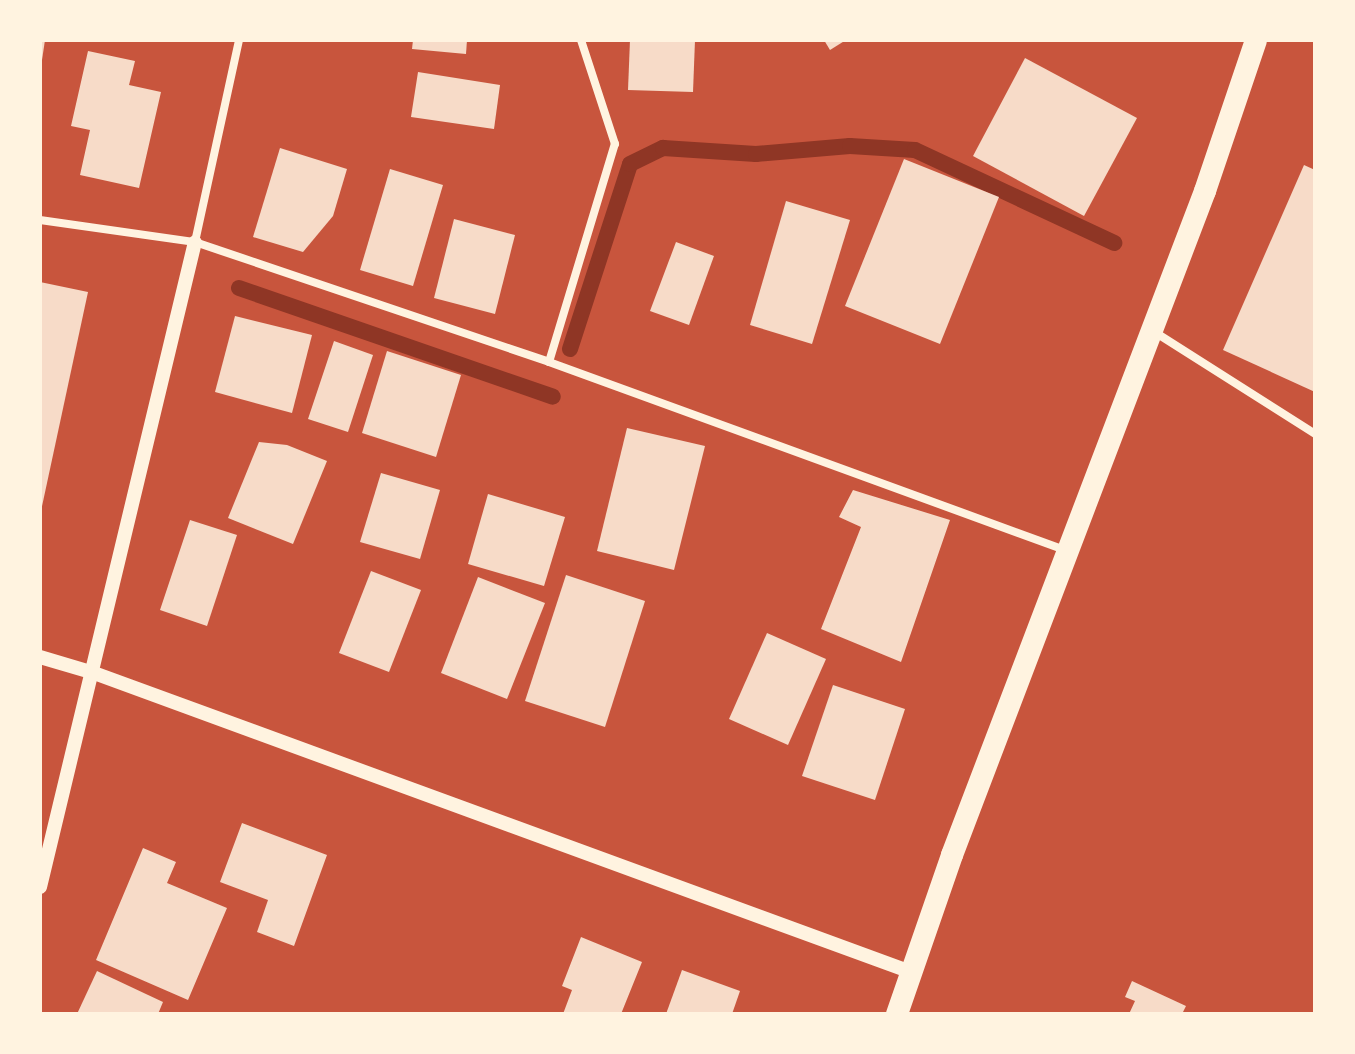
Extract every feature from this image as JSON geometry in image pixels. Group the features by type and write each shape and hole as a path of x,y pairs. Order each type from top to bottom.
{"highway":[{"path":"897,1014 1149,329 1205,191 1256,40"}],"street":[{"path":"40,887 94,673 104,614 195,242 239,40"},
{"path":"549,362 615,144 581,40"},
{"path":"40,220 195,242 549,362 1069,552"},
{"path":"1149,329 1315,434"},
{"path":"40,657 94,673 911,972"}],"building":[{"path":"40,40 45,40 42,60 40,60"},
{"path":"413,40 467,40 466,54 412,49"},
{"path":"630,40 695,40 693,92 628,90"},
{"path":"824,40 846,40 830,50"},
{"path":"88,51 135,61 129,85 161,92 139,188 80,175 90,130 71,126"},
{"path":"1025,58 1137,118 1084,216 973,156"},
{"path":"418,72 500,85 494,129 411,117"},
{"path":"280,148 347,169 333,216 303,252 253,237"},
{"path":"904,159 999,197 940,344 845,306"},
{"path":"1304,165 1315,170 1315,392 1223,350"},
{"path":"390,169 443,185 413,286 360,270"},
{"path":"786,201 850,220 812,344 750,325"},
{"path":"454,219 515,235 495,314 434,298"},
{"path":"676,242 714,256 689,325 650,311"},
{"path":"40,282 88,292 41,511 40,511"},
{"path":"235,316 312,335 292,413 215,392"},
{"path":"334,341 373,355 348,432 308,419"},
{"path":"387,351 461,375 436,457 362,433"},
{"path":"627,428 705,446 674,570 597,551"},
{"path":"259,442 287,445 327,461 293,544 228,518"},
{"path":"381,473 440,490 420,559 360,542"},
{"path":"853,490 950,520 901,662 821,629 861,527 839,517"},
{"path":"488,494 565,517 544,586 468,564"},
{"path":"190,520 237,535 207,626 160,610"},
{"path":"371,571 421,590 389,672 339,653"},
{"path":"566,575 645,601 605,727 525,701"},
{"path":"478,577 545,603 507,699 441,673"},
{"path":"767,633 826,659 788,745 729,719"},
{"path":"833,685 905,709 875,800 802,776"},
{"path":"242,823 327,855 294,946 257,932 268,900 220,882"},
{"path":"143,848 176,862 167,883 227,908 188,1000 96,960"},
{"path":"581,937 642,962 621,1014 563,1014 572,990 562,986"},
{"path":"682,970 740,991 732,1014 666,1014"},
{"path":"97,971 163,1002 158,1014 77,1014"},
{"path":"1132,981 1186,1006 1182,1014 1129,1014 1135,1001 1125,997"}],"waterway":[{"path":"570,349 630,164 663,148 756,154 850,146 915,150 1114,243"},
{"path":"239,288 553,397"}]}
